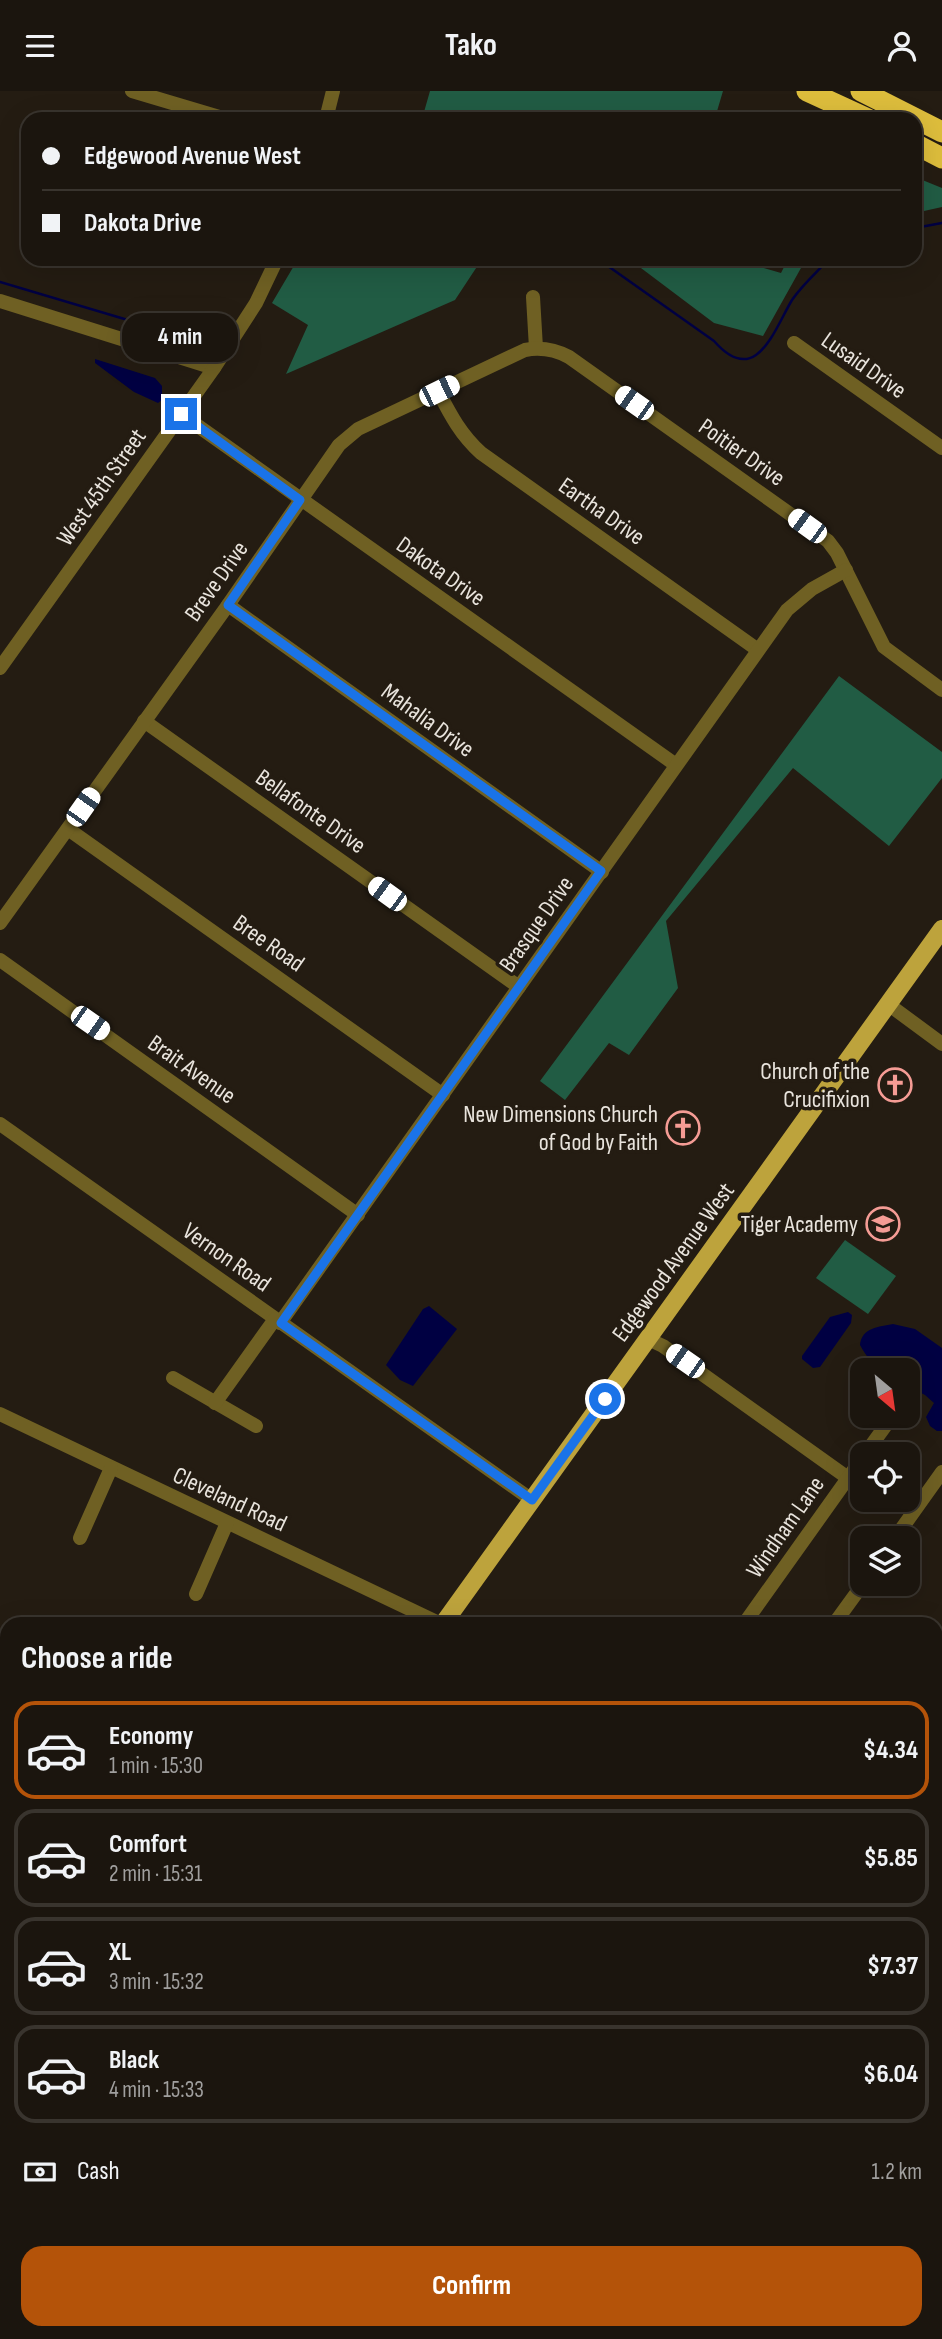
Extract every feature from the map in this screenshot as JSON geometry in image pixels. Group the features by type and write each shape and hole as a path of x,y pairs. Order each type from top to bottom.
{"highway":[{"path":"807,91 870,112"},
{"path":"861,91 872,112"},
{"path":"922,126 942,132"},
{"path":"922,148 942,158"}],"main road":[{"name":"Edgewood Avenue West","path":"447,1617 942,929"}],"street":[{"path":"132,91 202,112"},
{"path":"328,112 333,91"},
{"name":"West 45th Street","path":"0,668 214,368 256,303 274,266"},
{"path":"533,297 536,348"},
{"path":"0,301 214,368"},
{"name":"Lusaid Drive","path":"794,343 942,448"},
{"name":"Breve Drive","path":"0,923 348,435 525,350 536,348"},
{"name":"Poitier Drive","path":"536,348 556,350 569,357 828,541 846,570 884,647 942,690"},
{"name":"Eartha Drive","path":"439,391 456,426 481,453 758,650"},
{"name":"Dakota Drive","path":"181,414 676,765"},
{"name":"Brasque Drive","path":"215,1403 358,1215 787,610 799,599 846,570"},
{"name":"Mahalia Drive","path":"228,605 601,871"},
{"name":"Bellafonte Drive","path":"144,721 519,988"},
{"name":"Bree Road","path":"68,829 443,1095"},
{"name":"Brait Avenue","path":"0,960 358,1215"},
{"path":"888,1004 942,1044"},
{"name":"Vernon Road","path":"0,1124 532,1500"},
{"path":"648,1339 663,1346 848,1478"},
{"path":"173,1378 256,1426"},
{"name":"Cleveland Road","path":"0,1415 427,1617"},
{"path":"80,1538 111,1468"},
{"path":"904,1526 942,1472"},
{"name":"Windham Lane","path":"749,1617 850,1475"},
{"path":"196,1594 228,1523"},
{"path":"839,1617 854,1596"}],"green space":[{"path":"430,91 723,91 717,112 424,112"},
{"path":"922,180 942,188 942,207 922,211"},
{"path":"294,266 477,266 455,300 286,374 308,325 272,303"},
{"path":"638,266 756,266 781,273 784,266 802,266 763,336 714,323"},
{"path":"839,676 942,752 942,778 889,846 793,768 666,921 678,988 629,1055 609,1043 565,1100 540,1081"},
{"path":"845,1240 896,1276 868,1314 816,1278"}],"shaded area":[{"path":"95,359 155,378 162,386 162,400 158,403 134,392 95,363"},
{"path":"429,1306 457,1329 413,1386 400,1380 386,1365 423,1309"},
{"path":"848,1312 852,1315 851,1323 820,1367 813,1368 802,1356 830,1317"},
{"path":"893,1324 915,1329 942,1348 942,1431 930,1426 926,1417 934,1403 920,1392 920,1358 868,1358 860,1345 864,1335 877,1327"}],"waterway":[{"path":"922,227 942,223"},
{"path":"608,266 729,354 741,359 752,357 762,350 796,294 822,266"},
{"path":"0,282 195,340"}],"place":[{"name":"Church of the Crucifixion","path":"895,1085"},
{"name":"New Dimensions Church of God by Faith","path":"683,1128"},
{"name":"Tiger Academy","path":"883,1224"}],"route":[{"path":"181,414 300,500 228,605 601,871 281,1323 532,1500 605,1399"}]}
